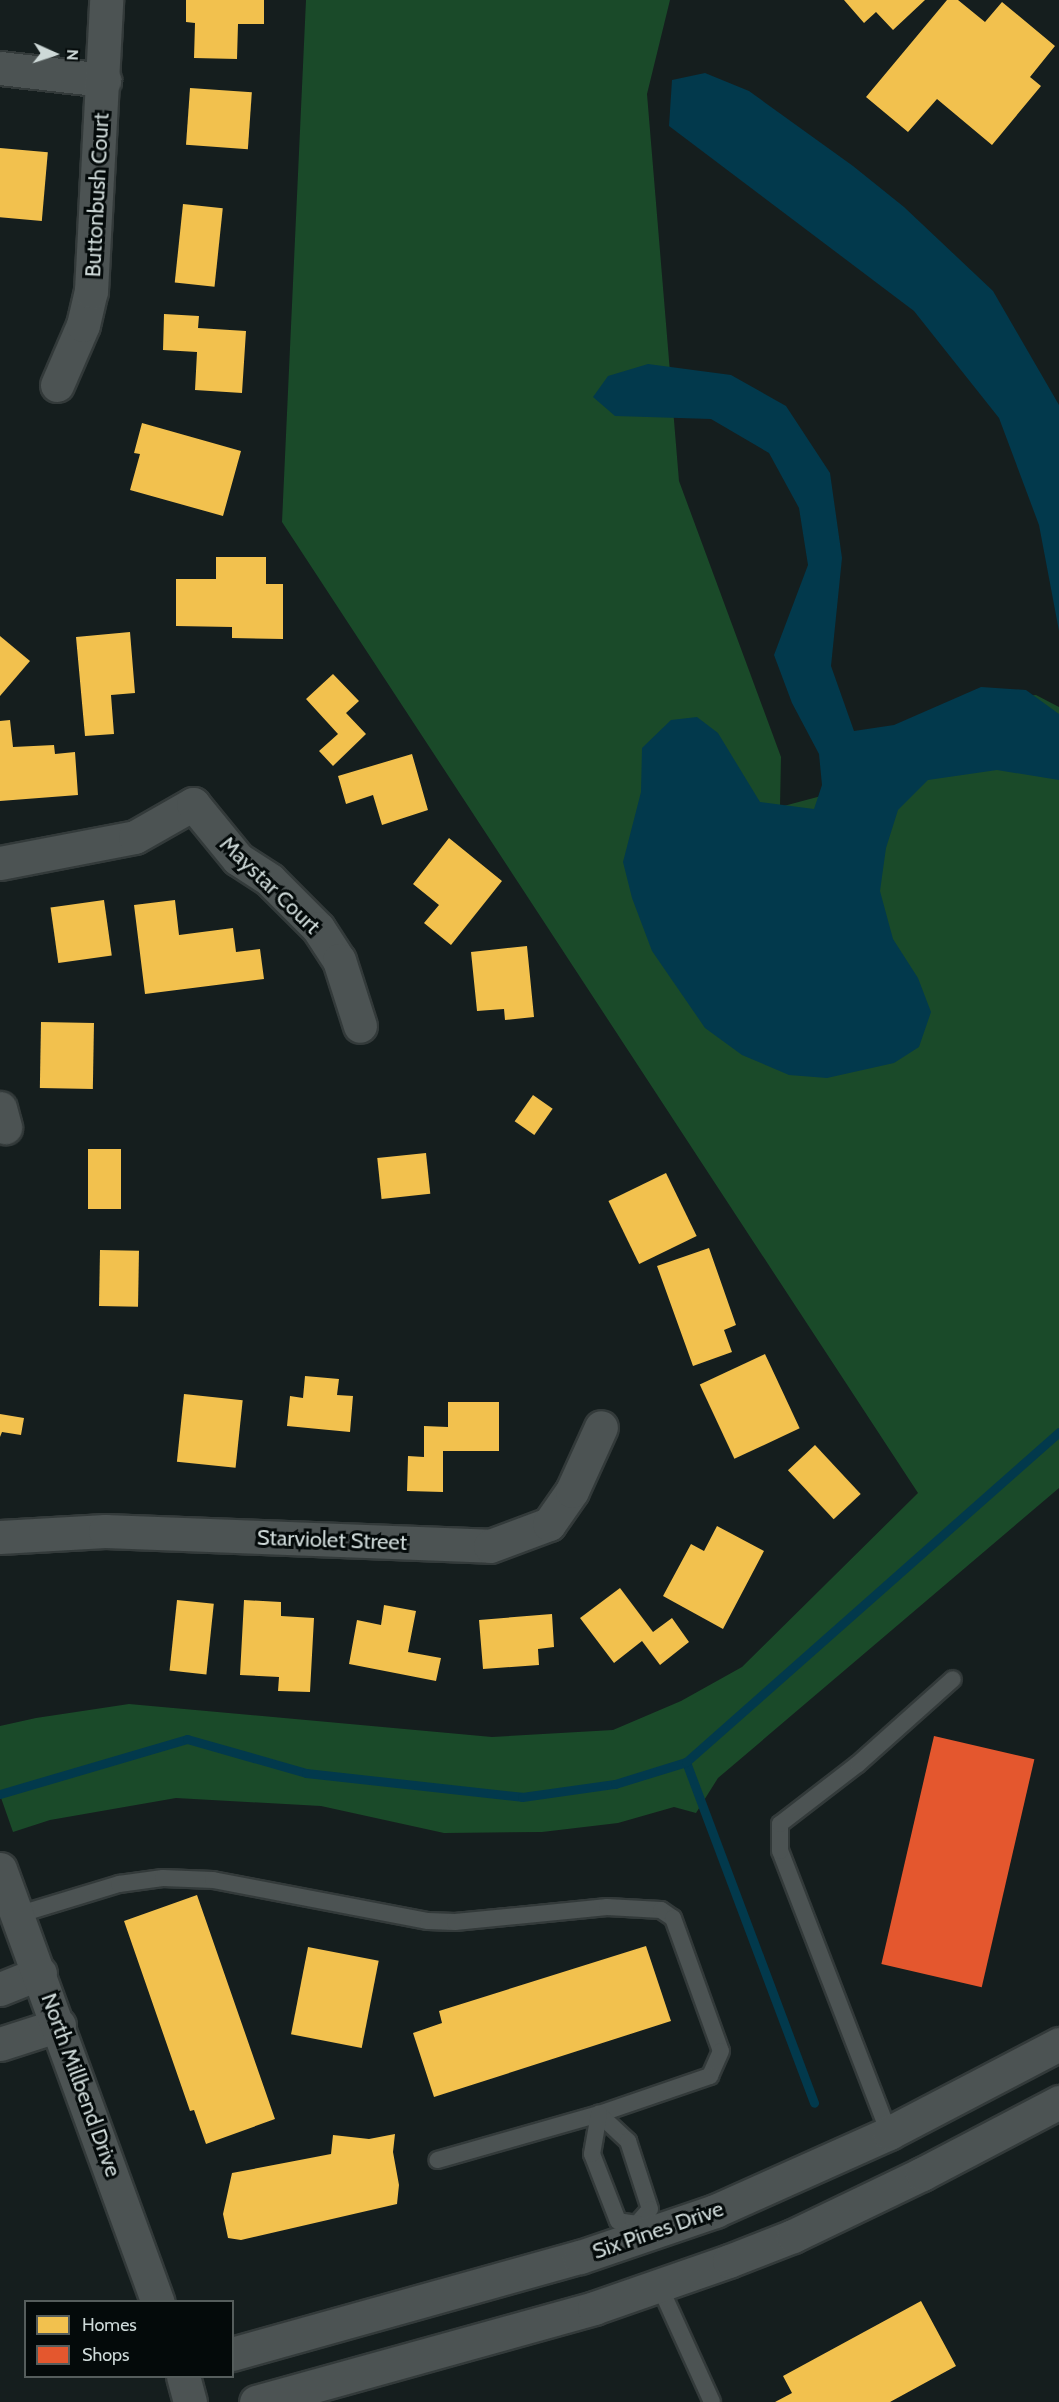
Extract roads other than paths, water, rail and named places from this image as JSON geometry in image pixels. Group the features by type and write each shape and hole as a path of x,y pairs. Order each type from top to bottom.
{"street":[{"name":"Buttonbush Court","path":"57,385 83,325 91,291 104,80 106,0"},
{"path":"0,68 104,80"},
{"name":"Maystar Court","path":"0,863 135,837 193,804 238,859 270,880 318,928 339,960 360,1026"},
{"name":"Starviolet Street","path":"0,1537 105,1531 490,1546 549,1524 572,1491 602,1427"},
{"name":"North Millbend Drive","path":"0,1869 159,2300"},
{"path":"0,1989 40,1973"},
{"path":"0,2044 59,2025"},
{"name":"Six Pines Drive","path":"234,2353 580,2257 638,2230 780,2185 888,2133 1059,2044"},
{"path":"256,2402 594,2308 794,2236 1059,2102"},
{"path":"638,2230 659,2285"},
{"path":"184,2378 190,2402"}],"lane":[{"path":"888,2133 780,1851 780,1824 858,1764 953,1679"},
{"path":"17,1916 119,1884 163,1878 213,1880 428,1921 455,1922 607,1907 661,1910 673,1918 721,2051 710,2076 599,2114 437,2160"},
{"path":"599,2114 628,2141 650,2209 638,2230 618,2221 592,2154 599,2114"},
{"path":"659,2285 712,2402"}],"water":[{"path":"705,73 749,91 853,166 904,207 993,291 1059,405 1059,631 1039,525 999,418 914,311 669,126 672,80"},
{"path":"648,364 731,375 786,406 830,473 842,558 831,666 854,731 894,725 981,687 1026,690 1059,714 1059,780 997,770 928,780 898,810 886,848 880,891 893,939 918,978 931,1012 919,1047 894,1063 827,1078 789,1075 742,1055 705,1028 652,951 632,898 623,862 641,792 642,748 671,720 697,717 718,733 760,802 814,809 822,785 819,754 792,703 774,655 808,565 799,508 769,453 711,419 615,416 593,397 608,376"}],"waterway":[{"path":"0,1794 187,1739 306,1773 522,1797 615,1784 686,1762 1059,1432"},
{"path":"686,1762 814,2103"}]}
